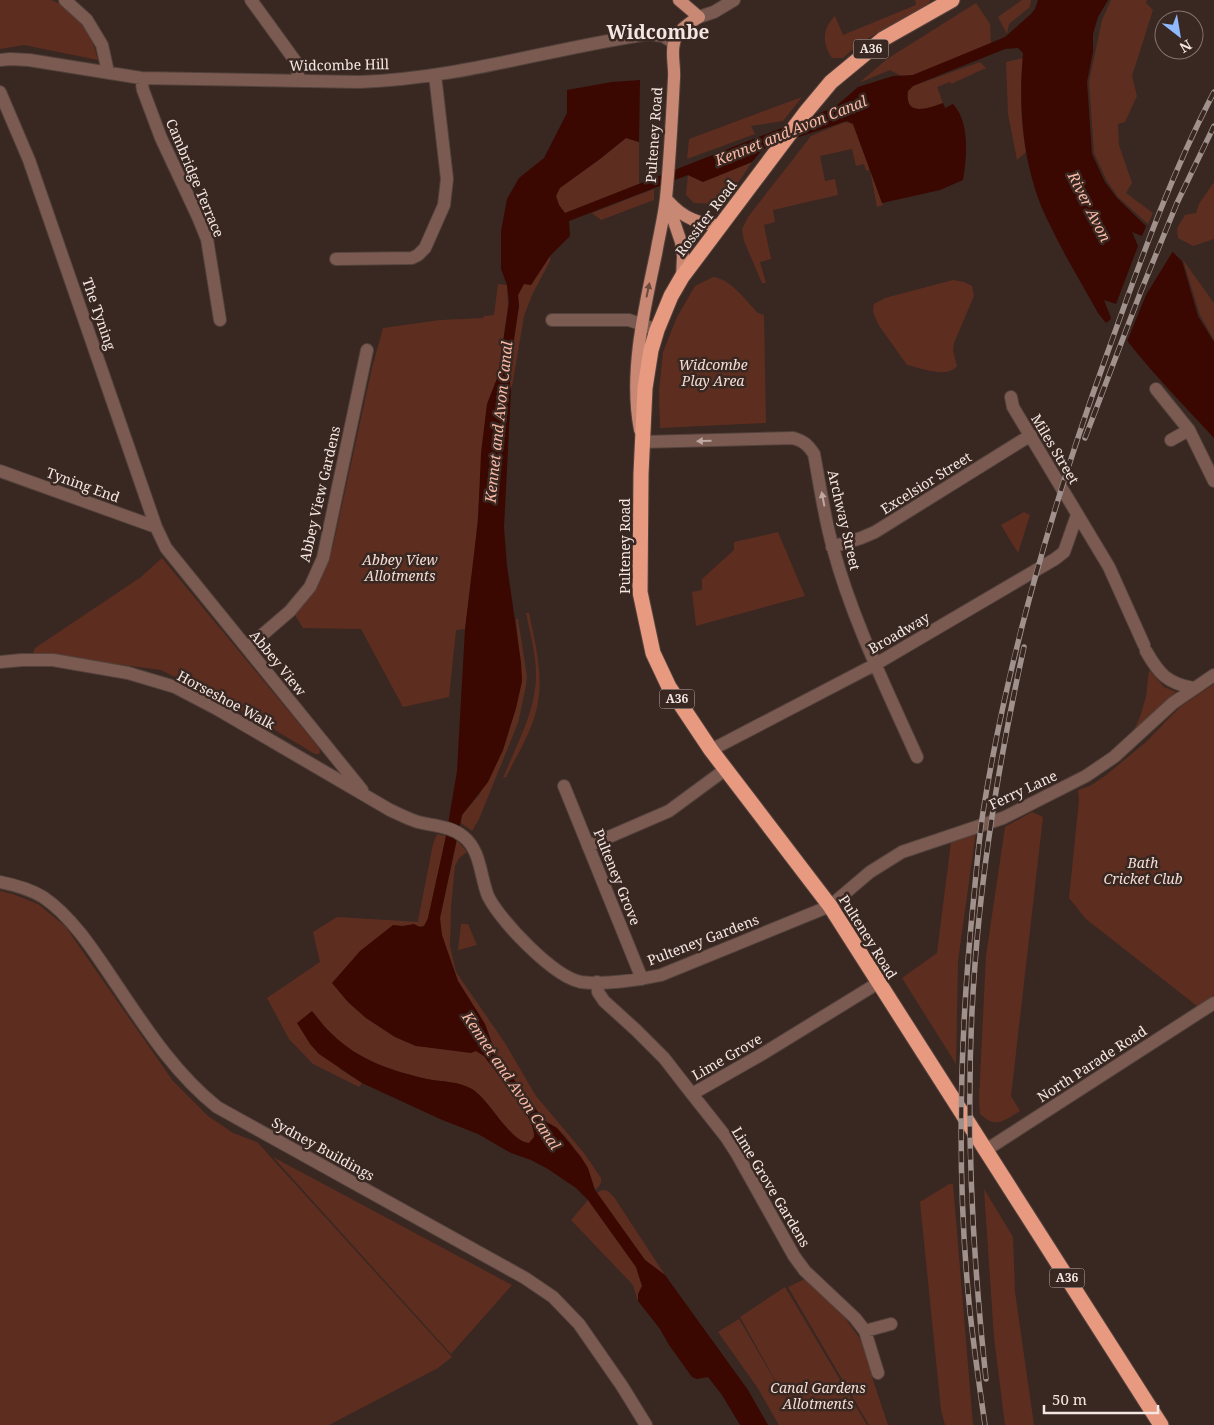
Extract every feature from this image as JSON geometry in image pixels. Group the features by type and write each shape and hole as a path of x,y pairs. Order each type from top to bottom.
{"highway":[{"name":"Rossiter Road","path":"657,330 671,296 682,277 806,112 831,82 883,39 952,0"},
{"name":"Pulteney Road","path":"657,330 650,350 646,371 642,442 640,592 653,653 669,687 711,750 830,906 1161,1425"}],"main road":[{"path":"674,43 681,31 690,22 699,17 679,0"},
{"name":"Pulteney Road","path":"642,442 636,411 637,372 642,324 666,194 670,161 674,43"},
{"path":"666,194 674,207 690,218 698,222 721,226"},
{"path":"666,194 681,242 683,256 682,277"}],"street":[{"path":"65,0 87,20 102,45 108,72"},
{"path":"251,0 296,62 299,81"},
{"path":"699,17 714,12 734,0"},
{"name":"Widcombe Hill","path":"0,60 29,60 140,78 382,82 499,64 649,34 662,36 674,43"},
{"path":"336,259 412,258 418,255 424,248 444,205 447,179 435,75"},
{"name":"Cambridge Terrace","path":"140,78 161,138 207,238 220,320"},
{"name":"The Tyning","path":"0,92 29,160 156,527 166,548"},
{"path":"552,320 629,320 657,330"},
{"name":"Abbey View Gardens","path":"247,648 295,605 310,587 323,558 367,350"},
{"path":"1156,389 1189,430 1214,481"},
{"name":"Miles Street","path":"1011,397 1013,407 1109,566 1156,669 1166,679 1178,686 1194,688"},
{"path":"1171,440 1189,430"},
{"name":"Excelsior Street","path":"832,547 875,532 1031,436"},
{"name":"Archway Street","path":"642,442 793,438 803,440 814,454 832,547 844,585 917,757"},
{"name":"Tyning End","path":"0,471 156,527"},
{"name":"Broadway","path":"711,750 876,664 1055,559 1064,552 1077,515"},
{"name":"Abbey View","path":"166,548 367,797"},
{"name":"Horseshoe Walk","path":"0,662 54,660 128,672 174,687 217,709 367,797"},
{"name":"Ferry Lane","path":"830,906 870,872 902,852 1003,818 1086,776 1114,757 1173,703 1214,675"},
{"path":"588,846 669,811 726,769"},
{"name":"Pulteney Grove","path":"564,786 642,979"},
{"name":"Pulteney Gardens","path":"367,797 390,810 418,822 454,830 464,837 472,845 476,854 489,898 506,923 555,969 581,982 642,979 661,975 830,906"},
{"name":"Sydney Buildings","path":"0,882 19,886 43,897 71,922 176,1068 201,1094 218,1107 525,1278 553,1297 579,1324 622,1386 646,1425"},
{"name":"Lime Grove","path":"598,982 598,992 604,1001 664,1058 692,1094 764,1053 878,983"},
{"name":"North Parade Road","path":"986,1150 1214,1003"},
{"name":"Lime Grove Gardens","path":"692,1094 726,1137 794,1256 805,1271 855,1318 865,1331"},
{"path":"878,1373 865,1331 891,1324"}],"green space":[{"path":"0,0 51,0 59,4 82,24 96,51 98,60 24,45 0,49"},
{"path":"915,0 931,0 928,4 860,43 843,58 832,58 826,47 825,37 828,26 835,16 843,35 916,5"},
{"path":"1022,0 1031,0 1030,7 1009,24 1007,34 998,17"},
{"path":"1111,0 1147,0 1146,3 1153,10 1132,76 1137,96 1125,122 1118,124 1119,145 1132,183 1126,193 1153,213 1148,224 1118,197 1107,181 1094,153 1089,82 1102,20"},
{"path":"976,3 990,24 991,44 913,75 903,77 890,70 859,83 887,59"},
{"path":"1023,58 1021,105 1026,152 1017,160 1008,114 1006,62"},
{"path":"980,62 986,68 951,84 950,82 937,87 943,103 925,109 914,108 910,105 908,91 913,86"},
{"path":"802,97 783,121 751,126 755,134 687,159 689,139"},
{"path":"845,122 853,124 883,205 877,207 870,170 866,171 864,164 856,166 852,149 820,156 825,181 835,179 838,195 773,210 775,222 764,225 771,259 760,262 766,283 762,283 744,241 742,229 748,217 811,136"},
{"path":"626,138 639,142 639,184 565,213 559,205 556,196 559,188"},
{"path":"752,162 728,198 725,197 714,204 694,203 686,195 688,175 703,182"},
{"path":"1214,182 1214,239 1193,246 1178,238 1177,228 1185,215 1196,213 1199,204"},
{"path":"654,189 654,200 601,220 592,213"},
{"path":"550,256 550,261 532,295 524,316 512,387 510,388 509,373 519,306 518,295 524,284 531,285"},
{"path":"1183,260 1214,303 1214,340 1200,315"},
{"name":"Widcombe Play Area","path":"713,277 732,286 758,313 764,315 766,423 660,428 659,391 663,352 677,317 695,286"},
{"path":"953,280 972,286 974,296 954,343 953,351 957,366 947,372 940,372 907,365 878,324 873,312 874,304 885,298"},
{"name":"Abbey View Allotments","path":"498,284 507,285 508,306 498,376 487,404 475,552 465,629 456,630 449,697 403,707 361,629 303,628 295,615 318,586 333,546 372,368 383,328 440,320 483,318 484,316 494,315"},
{"path":"1024,512 1030,515 1018,553 1001,525"},
{"path":"778,532 805,596 696,626 692,592 702,590 702,579 734,550 734,542"},
{"path":"162,558 319,748 319,754 315,754 250,715 161,670 33,653 35,648 141,577"},
{"path":"526,613 529,613 538,657 540,680 538,702 525,740 506,777 503,778 529,715 535,688 535,659"},
{"path":"516,619 518,619 527,677 526,686 518,723 479,819 472,831 461,823 462,815 479,795 503,750 522,681"},
{"path":"1149,670 1164,687 1176,692 1133,732 1146,697"},
{"name":"Bath Cricket Club","path":"1214,684 1214,995 1197,1006 1086,919 1069,898 1079,800 1078,790 1090,786 1105,776 1146,742 1180,707"},
{"path":"1032,812 1043,817 1011,1096 1020,1111 1000,1122 995,1122 986,1119 980,1114 979,1099 986,956 1005,827"},
{"path":"976,831 958,961 956,1064 902,978 937,953 951,842"},
{"path":"437,834 446,836 427,923 422,926 403,926 332,983 348,1002 366,1018 395,1037 416,1046 476,1051 484,1056 529,1118 534,1128 535,1137 529,1143 515,1136 479,1094 472,1089 455,1083 427,1079 401,1072 364,1058 342,1043 312,1011 340,1069 362,1083 359,1087 313,1064 289,1039 267,998 320,962 313,932 337,917 420,922 418,921 433,844"},
{"path":"457,840 467,852 459,858 455,866 451,908 450,946 456,972 505,1043 536,1096 584,1153 601,1178 601,1183 595,1190 584,1166 570,1143 558,1129 544,1119 496,1055 485,1024 458,981 441,935 440,918"},
{"path":"0,891 38,904 65,926 173,1081 208,1116 233,1133 257,1142 452,1357 438,1368 329,1425 0,1425"},
{"path":"461,924 468,924 477,945 458,950"},
{"path":"273,1157 512,1285 451,1354"},
{"path":"949,1184 953,1184 973,1425 945,1425 941,1410 920,1202"},
{"path":"984,1189 1013,1237 1015,1292 1034,1425 1005,1425 994,1337"},
{"path":"602,1190 608,1191 614,1197 665,1275 645,1260 597,1193"},
{"path":"588,1200 636,1267 642,1286 638,1294 638,1301 633,1285 571,1220"},
{"path":"805,1279 845,1318 858,1336 867,1352 873,1380 888,1425 869,1425 788,1287"},
{"name":"Canal Gardens Allotments","path":"785,1287 867,1425 779,1425 757,1387 718,1332 739,1319 788,1403 740,1317"}],"water":[{"path":"1038,0 1108,0 1098,17 1093,34 1093,52 1087,82 1092,154 1105,182 1117,198 1182,261 1198,316 1214,342 1214,438 1147,365 1111,319 1106,323 1098,313 1055,236 1041,205 1028,163 1024,141 1021,97 1023,53 1018,48 1005,49 913,86 908,91 910,105 914,108 925,109 943,103 945,108 953,104 958,111 965,130 966,140 966,161 963,180 940,190 882,203 853,124 847,121 763,149 752,162 703,182 688,175 569,221 570,236 550,256 531,285 524,284 518,295 519,306 509,373 511,391 504,527 507,566 522,681 503,750 488,782 462,815 440,918 442,935 458,981 485,1024 496,1055 540,1115 546,1122 557,1128 581,1157 588,1168 595,1190 645,1260 665,1275 748,1390 768,1425 740,1425 722,1395 708,1377 697,1379 692,1377 660,1329 638,1301 638,1294 642,1286 636,1267 588,1200 576,1188 531,1160 511,1153 478,1134 440,1119 362,1083 319,1054 310,1044 297,1023 312,1011 342,1043 364,1058 401,1072 467,1086 479,1094 515,1136 529,1143 534,1137 529,1118 484,1056 476,1051 471,1053 416,1046 395,1037 366,1018 348,1002 332,983 360,951 393,925 414,924 420,927 424,926 428,918 446,836 457,771 465,629 478,520 481,453 487,404 498,376 509,302 507,285 501,269 501,231 507,199 519,178 544,158 567,113 567,90 612,82 640,80 639,142 626,138 560,188 556,196 559,205 565,213 835,107 858,87 893,76 913,75 1005,37 1031,14"}],"pier":[{"path":"1147,224 1173,251 1146,295 1126,344 1110,322 1109,324 1111,318 1104,300 1116,304 1138,246 1132,232 1142,236"}],"railway":[{"path":"985,1425 969,1302 962,1200 961,1149 965,997 984,806 994,748 1020,634 1051,521 1069,465 1156,221 1183,156 1214,92"},
{"path":"1085,438 1177,203 1214,126"},
{"path":"986,1379 973,1224 970,1120 972,1016 978,924 988,844 1000,765 1024,647"}],"district":[{"name":"Widcombe","path":"658,32"}],"water label":[{"name":"Kennet and Avon Canal","path":"791,131"},
{"name":"River Avon","path":"1089,207"},
{"name":"Kennet and Avon Canal","path":"499,422"},
{"name":"Kennet and Avon Canal","path":"511,1081"}]}
